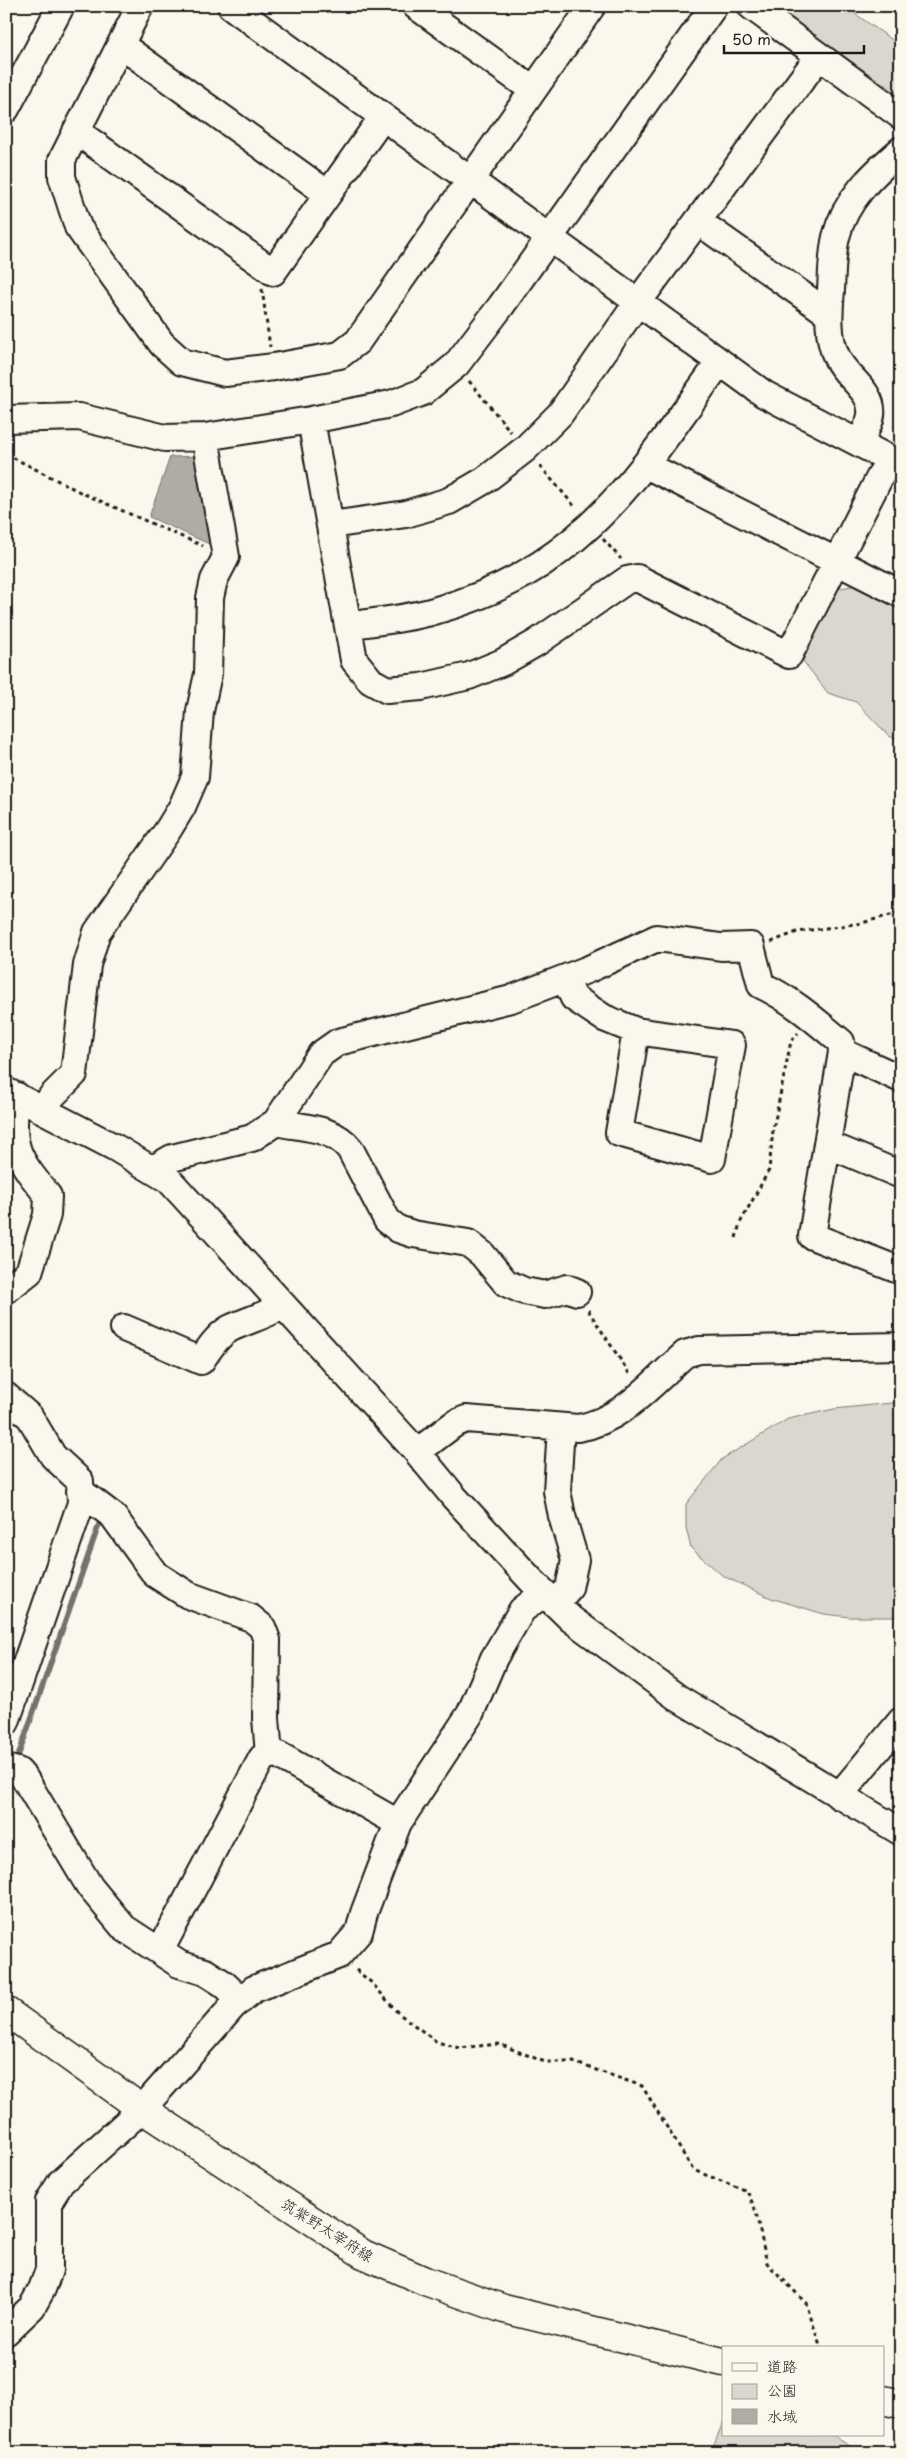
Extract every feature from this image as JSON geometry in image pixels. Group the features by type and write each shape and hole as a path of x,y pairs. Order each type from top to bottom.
{"main road":[{"name":"筑紫野太宰府線","path":"6,2011 142,2109 363,2254 425,2281 504,2309 722,2362"},
{"path":"884,2400 901,2404"}],"street":[{"path":"6,109 61,6"},
{"path":"140,6 62,160 62,177 78,227 162,344 182,362 225,373 274,367 340,355 358,341 592,6"},
{"path":"416,6 533,90"},
{"path":"6,419 79,417 165,438 205,437 311,420 390,404 422,392 456,365 501,306 714,6"},
{"path":"751,6 901,116"},
{"path":"243,10 382,118 549,237 719,363 764,394 895,462 837,561 788,656 637,578 627,580 536,643 503,662 469,676 421,686 387,690 371,681 354,660 311,420"},
{"path":"121,45 328,194"},
{"path":"331,525 406,514 449,500 486,480 525,449 560,414 638,302 699,222 819,56"},
{"path":"76,131 274,272 382,118"},
{"path":"859,443 871,416 870,399 837,359 830,332 829,314 836,238 842,217 858,192 873,174 901,150"},
{"path":"699,222 829,314"},
{"path":"348,626 434,611 490,592 549,561 592,526 623,494 646,466 719,363"},
{"path":"43,1110 52,1096 74,1074 87,965 97,932 168,830 182,807 195,777 200,711 208,674 210,598 214,580 226,557 205,437"},
{"path":"646,466 901,594"},
{"path":"153,1169 172,1158 252,1138 276,1122 321,1054 338,1042 511,999 565,979 657,938 721,947 751,946 761,985 780,994 841,1042 842,1052 812,1236 901,1271"},
{"path":"565,979 574,998 604,1018 636,1031 732,1045 712,1160 620,1133 636,1031"},
{"path":"842,1052 901,1079"},
{"path":"12,1094 153,1169 169,1180 417,1452 454,1497 550,1598 609,1648 678,1698 901,1832"},
{"path":"6,1290 29,1272 47,1215 48,1196 23,1165 14,1144 12,1094"},
{"path":"276,1122 315,1128 342,1139 350,1149 387,1220 398,1229 413,1234 468,1243 482,1254 506,1283 524,1291 545,1296 567,1288 577,1292"},
{"path":"827,1144 901,1175"},
{"path":"124,1328 201,1361 211,1346 229,1330 268,1315 283,1305"},
{"path":"417,1452 454,1424 466,1419 578,1428 592,1426 617,1414 685,1354 699,1350 901,1346"},
{"path":"6,1396 30,1417 53,1456 80,1481 81,1504 6,1722"},
{"path":"6,2332 32,2307 42,2289 48,2270 48,2201 61,2182 142,2109 241,2000 254,1989 339,1955 359,1932 364,1913 398,1823 470,1714 494,1658 522,1610 570,1588 575,1560 557,1491 561,1427"},
{"path":"80,1491 113,1516 155,1574 188,1595 251,1618 262,1627 267,1640 266,1718 269,1755"},
{"path":"840,1796 901,1721"},
{"path":"160,1951 262,1758 274,1753 398,1823"},
{"path":"6,1768 18,1772 25,1779 95,1894 124,1928 179,1964 205,1972 224,1984 241,2000"}],"path":[{"path":"274,272 260,291 274,367"},
{"path":"456,365 525,449 637,578"},
{"path":"6,454 82,493 226,557"},
{"path":"751,946 763,946 797,932 862,922 901,912"},
{"path":"736,1238 740,1223 769,1170 773,1130 791,1041 811,1018"},
{"path":"577,1292 641,1393"},
{"path":"339,1955 372,1983 398,2013 437,2042 459,2048 499,2044 545,2062 573,2062 642,2086 693,2170 747,2191 755,2209 767,2263 806,2303 820,2346"}],"green space":[{"path":"772,6 844,6 901,46 901,96"},
{"path":"856,585 901,606 901,740 889,736 856,702 828,693 803,661 836,589"},
{"path":"901,1402 901,1617 850,1617 824,1614 771,1598 723,1576 691,1548 686,1528 686,1504 722,1459 788,1419 834,1409"},
{"path":"722,2425 722,2436 834,2436 860,2453 711,2453"}],"water":[{"path":"200,456 218,548 149,517 170,457"}],"waterway":[{"path":"15,1765 102,1516"},
{"path":"6,1789 11,1776"}]}
